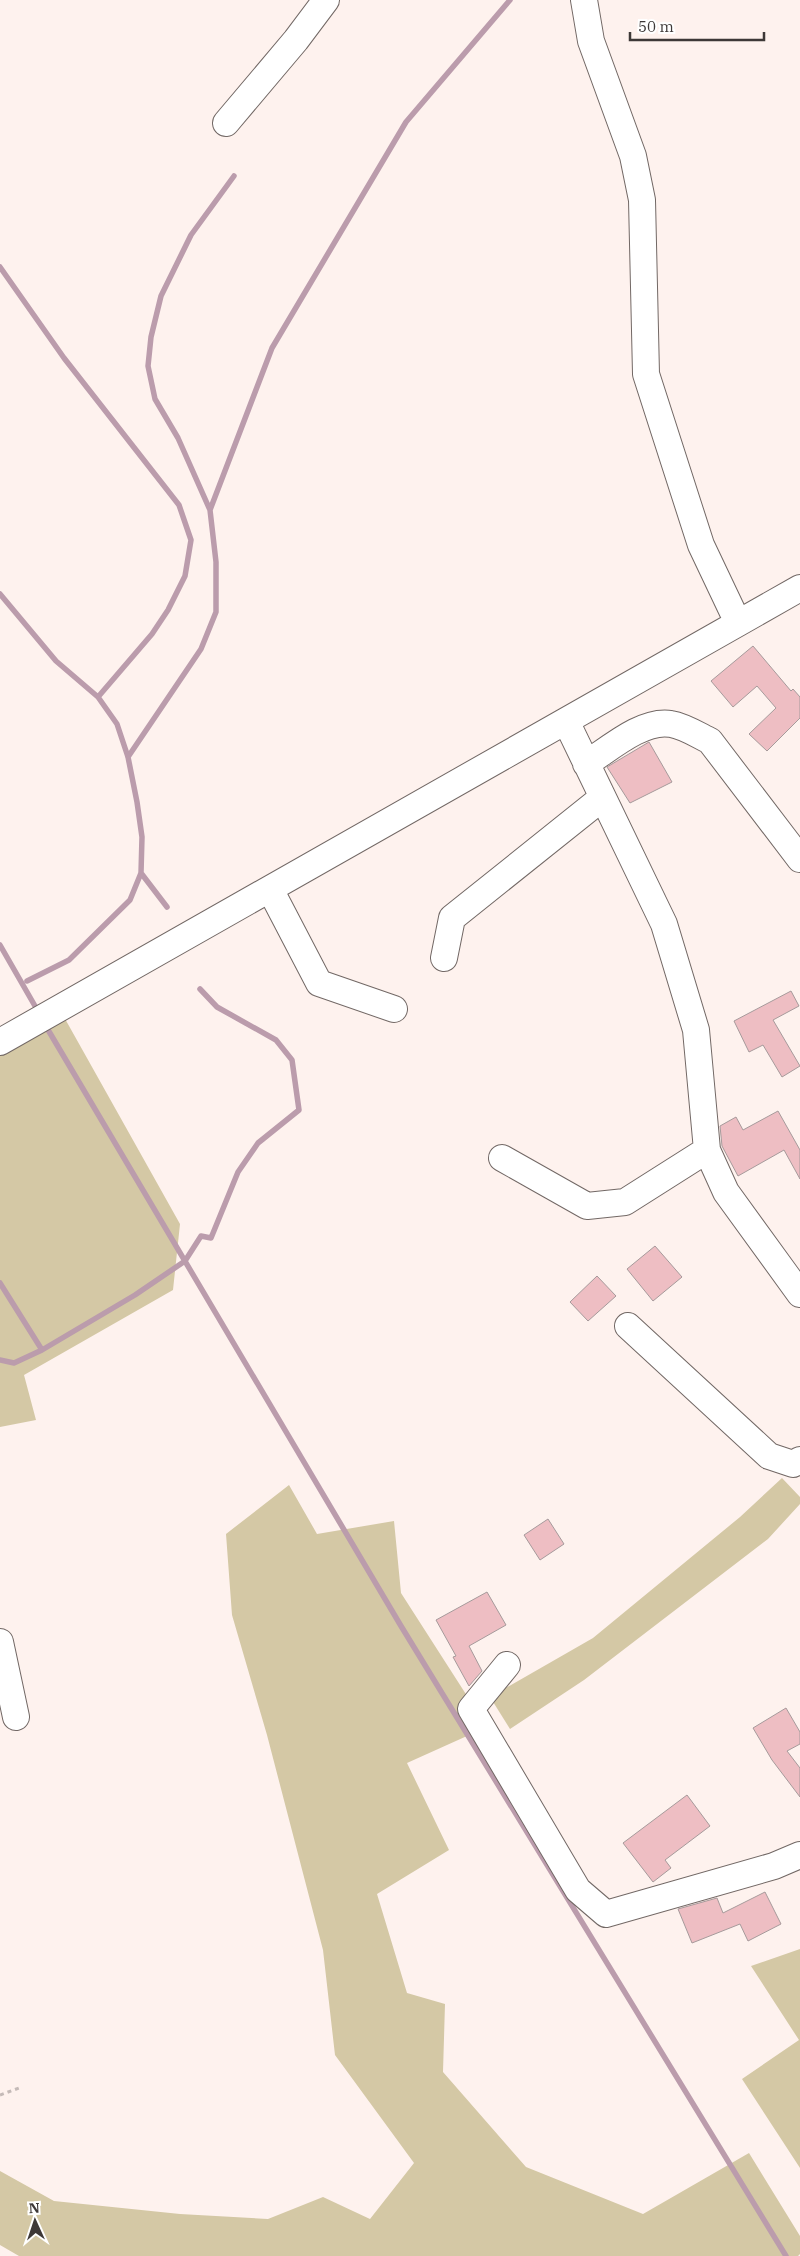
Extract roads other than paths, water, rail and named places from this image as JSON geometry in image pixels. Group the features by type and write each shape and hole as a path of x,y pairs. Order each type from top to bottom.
{"street":[{"path":"226,123 296,40 326,0"},
{"path":"584,0 591,41 633,156 642,200 646,374 701,545 738,623"},
{"path":"0,1042 800,588"},
{"path":"566,721 664,924 696,1030 707,1150 726,1192 800,1294"},
{"path":"586,764 647,725 670,724 688,730 710,741 800,859"},
{"path":"444,958 452,918 602,798"},
{"path":"270,889 319,983 394,1009"},
{"path":"502,1158 587,1206 626,1202 707,1150"},
{"path":"628,1326 769,1456 793,1464 800,1460"},
{"path":"0,1642 16,1718"},
{"path":"507,1665 471,1709 578,1890 606,1914 774,1866 800,1854"}],"waterway":[{"path":"210,510 272,348 406,122 510,0"},
{"path":"128,757 201,649 216,612 216,562 210,510 178,438 155,399 148,366 151,337 161,296 191,235 234,176"},
{"path":"0,267 64,358 179,505 191,540 185,576 168,610 152,634 98,697"},
{"path":"0,594 56,661 98,697 117,724 128,757 142,837 141,873 130,900 69,960 27,981"},
{"path":"141,873 167,907"},
{"path":"0,945 39,1013"},
{"path":"0,1360 14,1363 42,1350 135,1295 185,1261 201,1236 211,1238 238,1172 258,1143 299,1110 292,1060 276,1040 217,1007 200,989"},
{"path":"44,1023 401,1626 786,2256"},
{"path":"0,1283 42,1350"}]}
